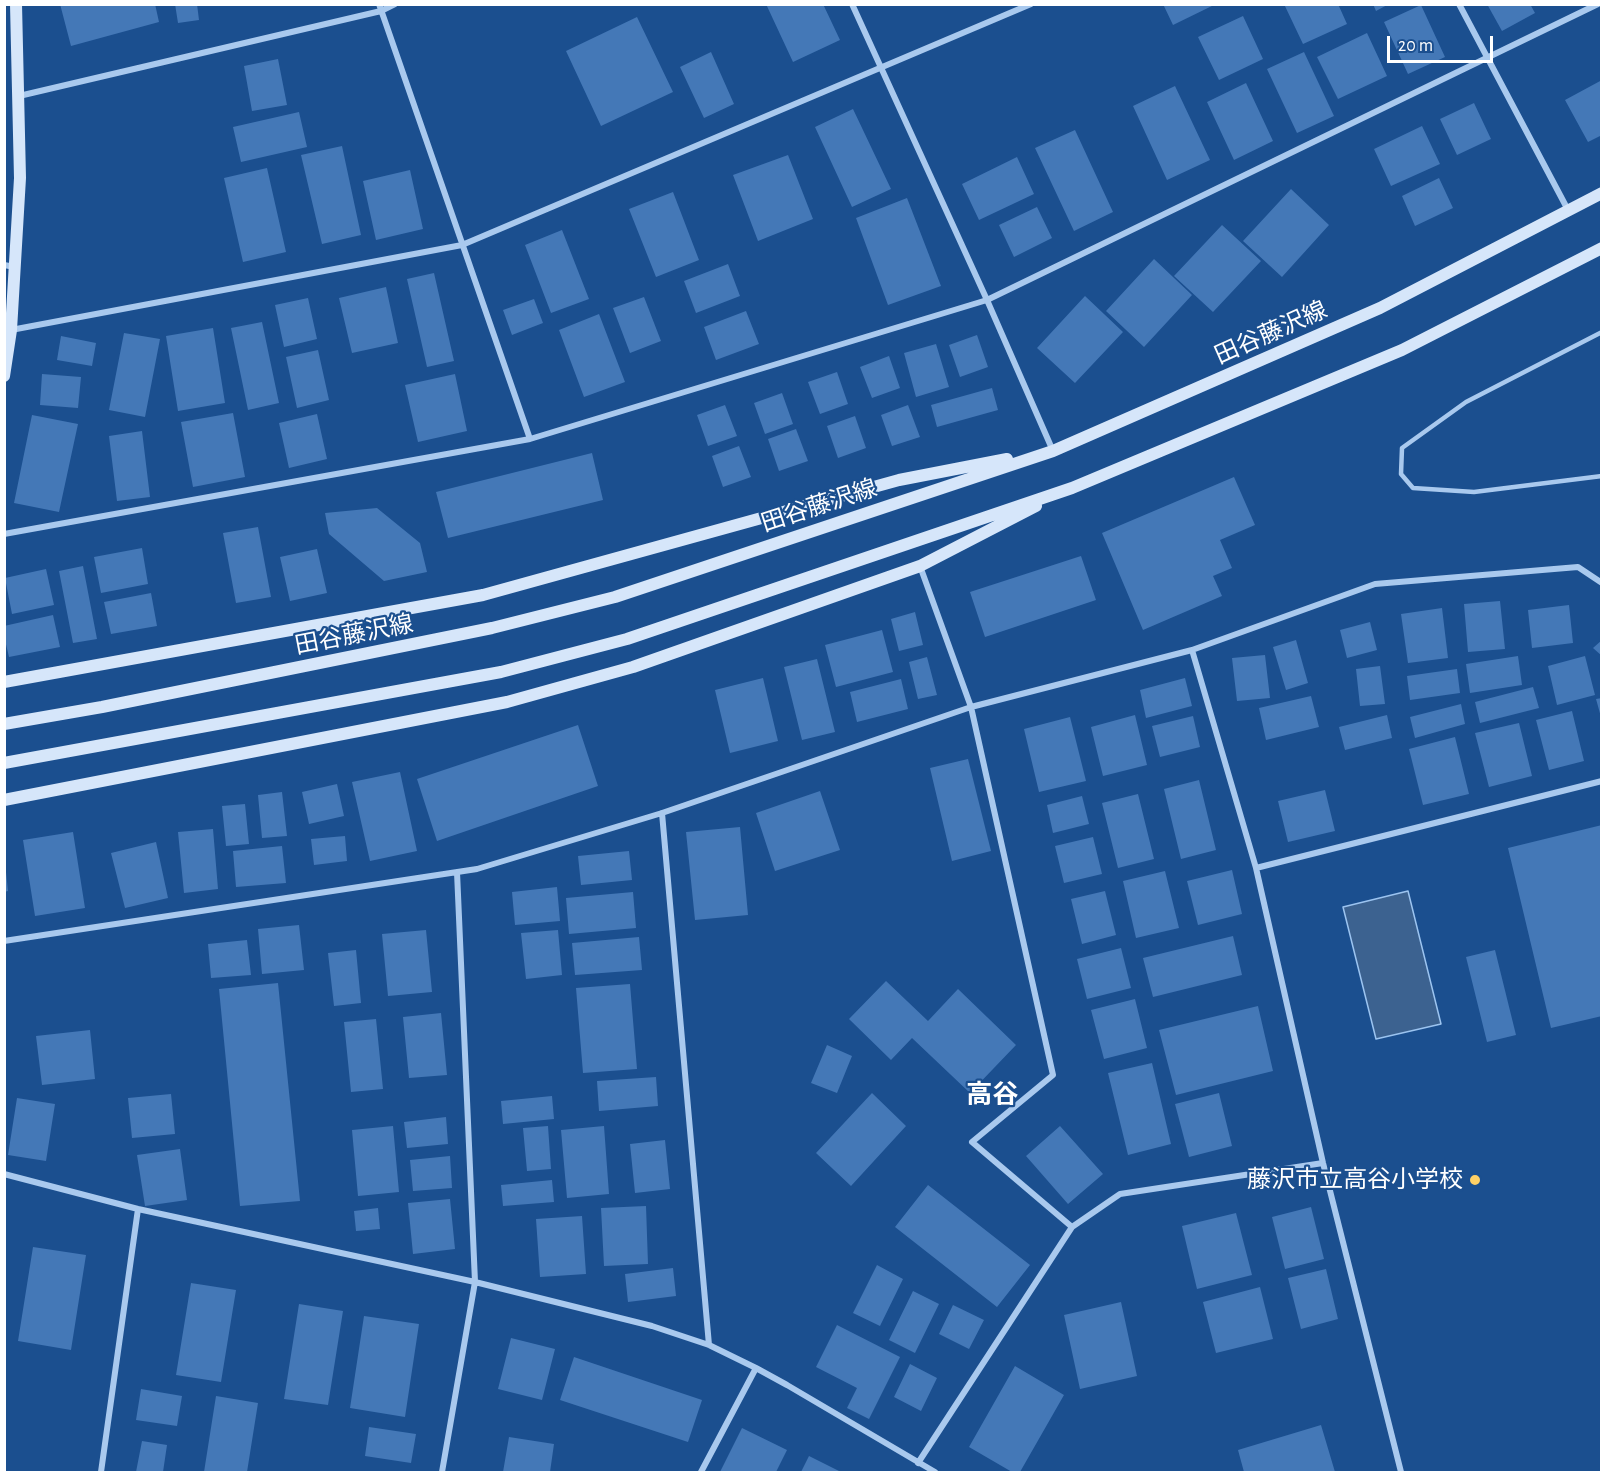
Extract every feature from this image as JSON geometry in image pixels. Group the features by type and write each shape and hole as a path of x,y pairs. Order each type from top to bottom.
{"main road":[{"path":"4,376 10,330 10,266 20,178 16,4"},
{"name":"田谷藤沢線","path":"4,724 102,707 480,631 615,597 1053,451 1380,308 1602,193"},
{"path":"4,762 501,672 627,639 1072,488 1402,350 1602,248"},
{"path":"4,682 483,595 899,480 1053,451"},
{"path":"4,800 507,702 633,667 920,566 1072,488"}],"street":[{"path":"19,96 395,4"},
{"path":"852,4 1053,451"},
{"path":"10,330 462,245 1030,4"},
{"path":"1459,4 1568,210"},
{"path":"4,534 530,439 987,300 1598,4"},
{"path":"380,8 530,439"},
{"path":"920,566 971,707 1053,1075 972,1142 1072,1227"},
{"path":"4,941 477,869 662,813 971,707 1192,650 1376,584 1578,567 1602,583"},
{"path":"1192,650 1256,868 1323,1163 1401,1473"},
{"path":"1256,868 1602,782"},
{"path":"662,813 709,1345"},
{"path":"442,1473 475,1282 457,872"},
{"path":"918,1463 1072,1227 1120,1194 1323,1163"},
{"path":"4,1174 138,1209 475,1282 652,1326 709,1345 756,1368 935,1473"},
{"path":"101,1473 138,1209"},
{"path":"701,1473 756,1368"}],"lane":[{"path":"1602,332 1466,402 1402,448 1401,474 1413,488 1474,492 1602,476"}],"water":[{"path":"1408,891 1441,1024 1376,1039 1343,907"}],"building":[{"path":"60,4 155,4 159,22 71,46"},
{"path":"175,4 197,4 199,20 178,23"},
{"path":"766,4 823,4 840,40 793,62"},
{"path":"1163,4 1216,4 1173,25"},
{"path":"1284,4 1338,4 1347,24 1303,44"},
{"path":"1373,4 1389,4 1376,11"},
{"path":"1487,4 1530,4 1535,13 1502,31"},
{"path":"1421,5 1445,57 1408,74 1384,22"},
{"path":"1243,16 1263,59 1219,80 1198,37"},
{"path":"637,17 673,92 601,126 566,51"},
{"path":"1367,33 1387,76 1338,99 1317,57"},
{"path":"711,52 734,104 704,118 680,67"},
{"path":"1304,52 1334,116 1297,133 1267,69"},
{"path":"278,59 287,105 252,111 244,66"},
{"path":"1602,80 1602,135 1588,142 1565,100"},
{"path":"1246,83 1273,141 1234,160 1207,102"},
{"path":"1175,86 1210,160 1167,180 1133,106"},
{"path":"1474,103 1491,139 1457,155 1440,119"},
{"path":"853,109 891,189 852,207 815,127"},
{"path":"299,112 307,147 241,162 233,127"},
{"path":"1422,126 1440,164 1391,186 1374,149"},
{"path":"1075,130 1113,212 1074,231 1035,148"},
{"path":"342,146 361,235 322,244 301,155"},
{"path":"788,155 813,219 758,241 733,175"},
{"path":"1017,157 1034,194 979,220 962,184"},
{"path":"267,168 286,252 243,262 224,178"},
{"path":"410,170 423,229 376,240 363,181"},
{"path":"1439,178 1453,208 1415,226 1402,196"},
{"path":"1291,189 1329,225 1282,277 1243,241"},
{"path":"673,192 699,260 656,277 629,209"},
{"path":"907,198 941,286 888,305 856,218"},
{"path":"1037,207 1052,238 1014,257 999,225"},
{"path":"1222,225 1261,261 1213,312 1174,276"},
{"path":"562,230 589,299 551,313 525,245"},
{"path":"1154,259 1192,295 1144,347 1106,311"},
{"path":"728,264 740,296 696,313 684,281"},
{"path":"434,273 454,361 427,367 407,279"},
{"path":"386,287 398,343 352,353 339,298"},
{"path":"1085,296 1123,332 1075,383 1037,348"},
{"path":"644,297 661,341 630,353 613,308"},
{"path":"308,298 317,339 284,347 275,305"},
{"path":"534,299 543,323 512,335 503,310"},
{"path":"746,311 759,344 716,360 704,327"},
{"path":"599,314 625,382 584,397 559,330"},
{"path":"262,322 279,403 248,410 231,328"},
{"path":"213,328 225,403 178,411 166,336"},
{"path":"124,333 160,339 145,417 109,410"},
{"path":"977,335 988,367 960,377 949,345"},
{"path":"61,336 96,343 92,366 57,360"},
{"path":"936,344 949,387 916,397 904,353"},
{"path":"318,350 329,400 297,408 286,357"},
{"path":"889,356 900,388 872,398 860,367"},
{"path":"837,372 848,404 820,414 808,382"},
{"path":"42,374 81,377 78,408 40,405"},
{"path":"455,374 467,431 418,442 405,385"},
{"path":"992,388 998,410 937,427 931,405"},
{"path":"782,393 793,424 765,434 754,403"},
{"path":"725,405 737,436 708,446 697,415"},
{"path":"908,405 920,437 892,446 881,415"},
{"path":"233,413 245,477 193,487 181,422"},
{"path":"317,414 327,459 289,468 279,423"},
{"path":"32,415 78,424 59,512 14,503"},
{"path":"855,416 866,448 838,458 827,426"},
{"path":"796,429 808,461 779,471 768,439"},
{"path":"142,431 150,497 117,501 109,436"},
{"path":"739,446 751,477 723,487 712,456"},
{"path":"592,453 603,500 448,538 436,492"},
{"path":"1234,477 1255,525 1220,540 1232,568 1213,576 1222,596 1143,630 1102,533"},
{"path":"377,508 420,543 427,572 384,581 329,534 325,513"},
{"path":"258,527 271,597 236,603 223,533"},
{"path":"142,548 148,584 101,593 94,557"},
{"path":"317,549 327,593 290,601 280,557"},
{"path":"1081,556 1096,600 985,637 970,592"},
{"path":"83,566 97,639 73,643 59,571"},
{"path":"46,569 54,605 12,614 5,578"},
{"path":"151,593 157,626 111,634 104,602"},
{"path":"1500,601 1505,649 1468,652 1464,604"},
{"path":"1569,605 1573,643 1532,648 1528,610"},
{"path":"1442,608 1448,658 1408,663 1401,614"},
{"path":"915,612 923,645 899,651 891,619"},
{"path":"53,615 60,647 9,657 4,626"},
{"path":"1370,622 1377,650 1347,658 1340,630"},
{"path":"882,630 893,672 836,687 825,645"},
{"path":"1296,640 1308,683 1286,690 1273,647"},
{"path":"1602,640 1602,656 1593,648"},
{"path":"1265,655 1270,698 1237,701 1232,658"},
{"path":"1518,656 1522,685 1470,693 1466,664"},
{"path":"1585,656 1595,695 1557,705 1548,666"},
{"path":"927,657 937,695 918,699 909,662"},
{"path":"817,659 835,732 802,740 784,667"},
{"path":"1380,666 1385,704 1360,706 1356,669"},
{"path":"1457,669 1460,693 1410,700 1407,676"},
{"path":"763,678 778,741 730,753 715,690"},
{"path":"1185,678 1192,706 1146,718 1140,690"},
{"path":"901,679 908,709 857,722 850,692"},
{"path":"1533,687 1539,708 1480,723 1475,702"},
{"path":"1311,696 1319,727 1266,740 1259,708"},
{"path":"1602,698 1602,717 1601,717 1596,699"},
{"path":"1461,704 1465,724 1415,738 1410,717"},
{"path":"1572,711 1584,761 1549,770 1536,720"},
{"path":"1135,715 1147,765 1103,776 1091,727"},
{"path":"1387,715 1392,738 1345,750 1339,727"},
{"path":"1193,716 1200,747 1160,757 1152,726"},
{"path":"1070,717 1086,781 1039,792 1024,729"},
{"path":"1519,723 1532,776 1489,787 1475,733"},
{"path":"578,725 598,786 437,841 417,779"},
{"path":"1455,737 1469,794 1423,805 1409,749"},
{"path":"968,759 991,851 952,861 930,768"},
{"path":"400,772 417,851 370,861 352,782"},
{"path":"1199,780 1216,850 1181,859 1164,789"},
{"path":"337,784 344,816 309,824 302,792"},
{"path":"1325,790 1335,831 1288,842 1278,801"},
{"path":"820,791 840,850 775,871 756,813"},
{"path":"282,792 287,836 262,838 258,795"},
{"path":"1138,794 1154,859 1118,868 1102,803"},
{"path":"1082,796 1089,824 1053,833 1047,805"},
{"path":"245,804 249,844 226,846 222,806"},
{"path":"1602,825 1602,1016 1551,1028 1508,848"},
{"path":"740,827 748,915 695,920 686,832"},
{"path":"213,829 218,889 184,893 178,832"},
{"path":"73,832 85,908 35,916 23,840"},
{"path":"345,836 347,861 314,865 311,839"},
{"path":"1093,837 1102,874 1064,883 1055,846"},
{"path":"156,842 168,898 125,908 111,853"},
{"path":"282,846 286,883 236,887 233,851"},
{"path":"629,851 632,880 581,885 578,856"},
{"path":"1232,870 1242,914 1198,925 1187,881"},
{"path":"1165,871 1179,928 1136,938 1123,881"},
{"path":"6,872 8,891 4,892 4,873"},
{"path":"557,887 560,921 515,925 512,892"},
{"path":"1105,891 1116,935 1082,944 1071,899"},
{"path":"633,892 636,928 569,934 566,898"},
{"path":"299,925 304,970 262,974 258,929"},
{"path":"426,930 432,992 388,996 382,934"},
{"path":"558,930 562,975 526,979 521,933"},
{"path":"1233,936 1242,975 1153,997 1143,958"},
{"path":"639,937 642,970 575,975 572,943"},
{"path":"247,940 251,975 211,978 208,944"},
{"path":"1121,948 1131,988 1087,999 1077,959"},
{"path":"356,950 361,1003 334,1006 328,953"},
{"path":"1495,950 1516,1035 1487,1042 1466,957"},
{"path":"886,981 928,1021 958,989 1016,1045 970,1093 912,1038 891,1060 849,1019"},
{"path":"278,983 300,1201 240,1206 219,989"},
{"path":"630,984 637,1069 583,1073 576,988"},
{"path":"1135,999 1147,1048 1104,1059 1091,1010"},
{"path":"1258,1006 1273,1071 1176,1095 1159,1030"},
{"path":"441,1013 447,1075 409,1078 403,1017"},
{"path":"376,1019 383,1089 351,1092 344,1022"},
{"path":"90,1030 95,1079 42,1085 36,1036"},
{"path":"827,1045 852,1056 837,1093 811,1083"},
{"path":"1152,1063 1171,1144 1128,1155 1108,1073"},
{"path":"656,1077 658,1106 599,1111 597,1081"},
{"path":"872,1093 906,1126 851,1186 816,1153"},
{"path":"1219,1093 1232,1146 1189,1157 1175,1104"},
{"path":"171,1094 175,1134 132,1138 128,1098"},
{"path":"552,1096 554,1119 503,1124 501,1101"},
{"path":"17,1098 55,1104 46,1161 8,1155"},
{"path":"446,1117 448,1144 407,1148 404,1122"},
{"path":"393,1126 399,1192 358,1196 352,1130"},
{"path":"548,1126 551,1169 527,1171 523,1128"},
{"path":"604,1126 609,1194 567,1198 561,1130"},
{"path":"1060,1126 1103,1174 1068,1204 1026,1156"},
{"path":"665,1140 670,1189 635,1193 630,1144"},
{"path":"180,1149 187,1200 145,1206 137,1155"},
{"path":"450,1156 452,1188 413,1191 410,1160"},
{"path":"552,1180 554,1202 503,1206 501,1185"},
{"path":"928,1185 1030,1265 997,1307 895,1227"},
{"path":"450,1199 455,1249 413,1254 408,1203"},
{"path":"646,1206 648,1264 604,1266 601,1208"},
{"path":"1311,1207 1324,1259 1285,1269 1272,1217"},
{"path":"378,1208 380,1229 356,1231 354,1211"},
{"path":"1236,1213 1252,1275 1197,1289 1182,1226"},
{"path":"582,1216 586,1274 540,1277 536,1219"},
{"path":"33,1247 86,1255 71,1350 18,1341"},
{"path":"877,1265 903,1279 880,1326 853,1313"},
{"path":"673,1268 676,1296 628,1302 625,1274"},
{"path":"1326,1269 1338,1319 1301,1329 1288,1278"},
{"path":"191,1283 236,1290 221,1382 176,1375"},
{"path":"1260,1287 1273,1339 1216,1353 1203,1302"},
{"path":"913,1291 939,1304 915,1353 889,1340"},
{"path":"1121,1302 1137,1376 1080,1389 1064,1315"},
{"path":"299,1304 343,1311 328,1405 284,1399"},
{"path":"953,1305 984,1320 969,1349 939,1334"},
{"path":"364,1316 419,1324 405,1417 350,1408"},
{"path":"837,1325 900,1357 869,1419 847,1408 857,1388 816,1367"},
{"path":"511,1338 555,1349 542,1400 498,1389"},
{"path":"574,1357 702,1400 688,1442 560,1400"},
{"path":"910,1364 937,1378 921,1411 894,1397"},
{"path":"1015,1366 1064,1395 1020,1472 1012,1472 969,1447"},
{"path":"141,1389 182,1396 177,1426 136,1420"},
{"path":"216,1396 258,1403 247,1472 204,1472"},
{"path":"1321,1425 1335,1472 1244,1472 1238,1450"},
{"path":"369,1427 416,1434 411,1463 365,1456"},
{"path":"742,1428 787,1450 776,1472 720,1472"},
{"path":"509,1437 554,1444 550,1472 503,1472"},
{"path":"142,1441 167,1445 163,1472 136,1472"},
{"path":"809,1456 841,1472 801,1472"}],"place":[{"name":"藤沢市立高谷小学校","path":"1475,1180"}],"district":[{"name":"高谷","path":"992,1095"}]}
